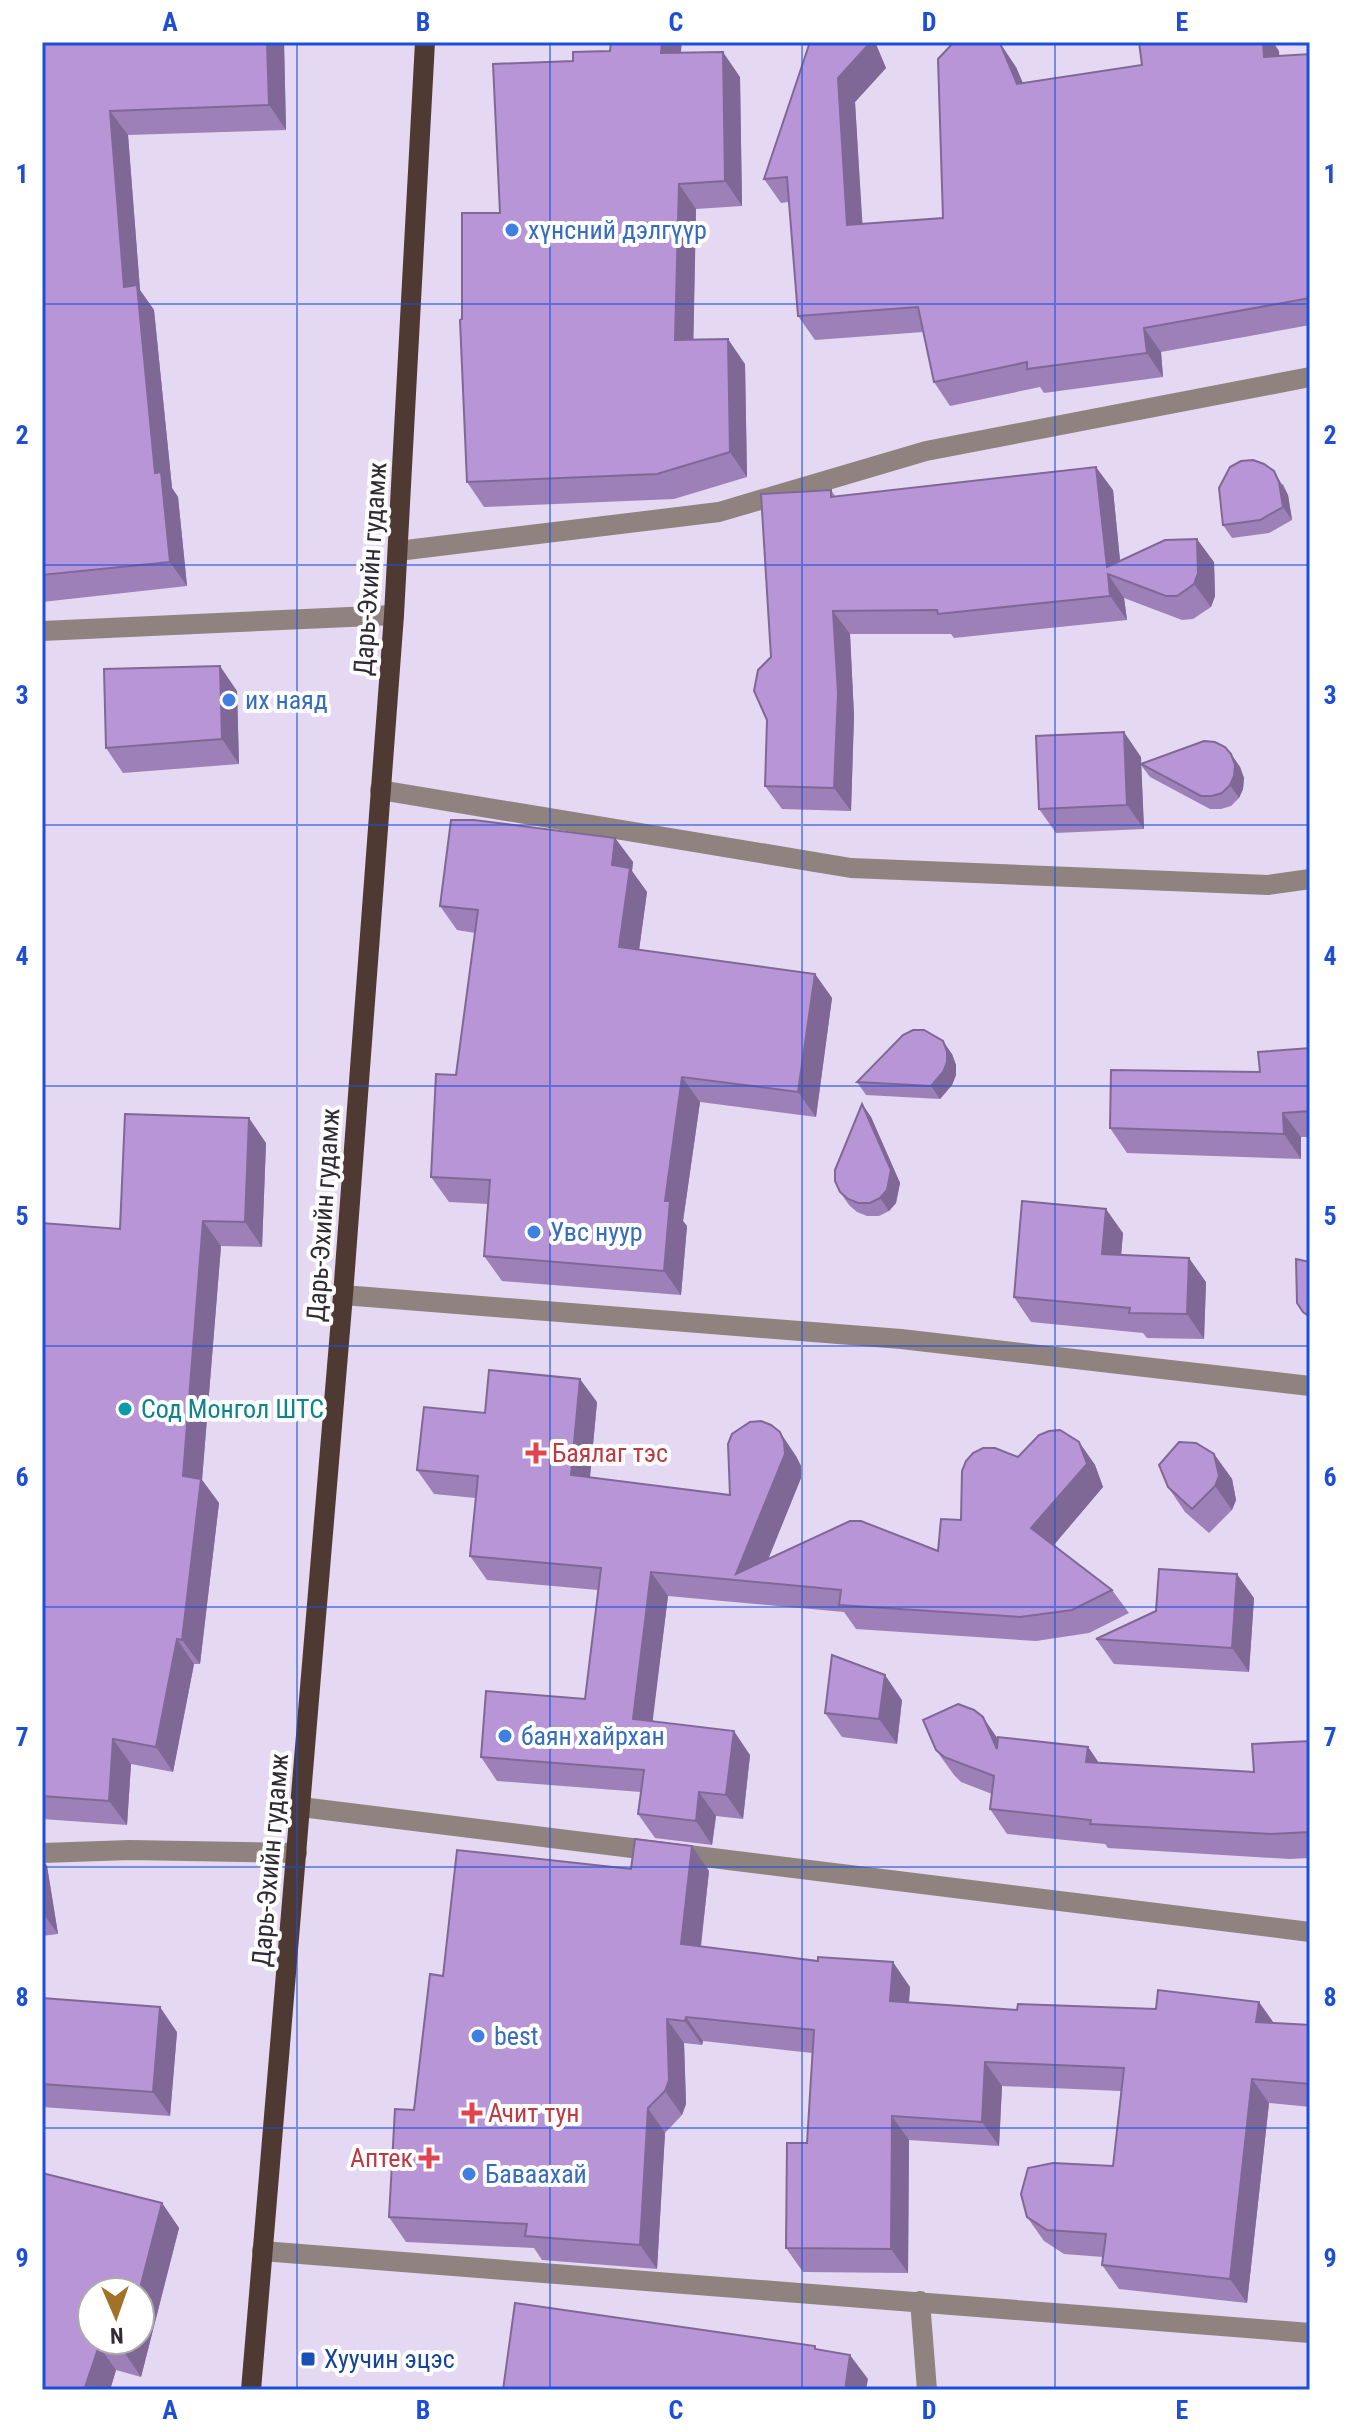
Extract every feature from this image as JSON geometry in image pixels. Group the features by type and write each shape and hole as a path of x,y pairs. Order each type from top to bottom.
{"main road":[{"name":"Дарь-Эхийн гудамж","path":"251,2390 343,1295 394,615 425,42"}],"street":[{"path":"398,551 719,512 926,451 1310,377"},
{"path":"42,631 394,615"},
{"path":"380,790 851,868 1268,885 1310,879"},
{"path":"343,1295 901,1339 1310,1386"},
{"path":"301,1807 1310,1932"},
{"path":"42,1853 130,1850 297,1853"},
{"path":"262,2251 1310,2333"},
{"path":"920,2301 927,2390"}],"building":[{"path":"42,42 267,42 269,105 110,111 124,287 137,285 155,473 161,472 170,562 42,575"},
{"path":"611,42 662,42 661,53 723,52 725,181 679,184 675,340 728,339 730,452 657,474 467,482 460,320 462,213 500,213 493,64 573,61 573,52 610,51"},
{"path":"810,42 869,44 838,78 847,225 943,218 938,59 954,42 1000,43 1017,84 1142,65 1139,42 1263,42 1264,57 1310,54 1310,298 1144,328 1147,353 1027,369 1027,362 934,382 918,307 798,316 787,177 764,179"},
{"path":"1253,460 1274,471 1283,507 1260,520 1223,525 1219,488 1230,467 1241,461"},
{"path":"1096,467 1107,567 1165,540 1197,539 1198,573 1194,584 1177,596 1166,596 1108,574 1110,596 938,614 937,610 833,611 838,693 834,788 765,786 767,720 754,691 758,670 771,657 761,494 831,490 831,497"},
{"path":"220,666 222,739 106,748 104,669"},
{"path":"1124,732 1127,805 1039,809 1036,736"},
{"path":"1204,741 1225,747 1235,765 1230,785 1222,793 1201,796 1141,764"},
{"path":"451,820 474,820 615,838 612,865 630,868 619,947 815,974 798,1092 682,1077 665,1201 670,1201 664,1271 484,1256 490,1180 431,1177 436,1074 456,1075 478,910 440,906"},
{"path":"913,1030 924,1030 943,1041 947,1052 943,1072 931,1086 857,1082 903,1035"},
{"path":"1310,1048 1310,1111 1283,1113 1284,1134 1110,1128 1111,1070 1260,1072 1258,1052"},
{"path":"862,1104 891,1170 887,1190 870,1203 848,1199 835,1181 835,1170"},
{"path":"125,1114 249,1118 245,1222 203,1221 183,1476 201,1479 182,1640 177,1639 156,1747 113,1739 109,1801 42,1796 42,1223 120,1229"},
{"path":"1022,1201 1106,1209 1102,1254 1189,1258 1187,1314 1129,1313 1130,1308 1014,1297"},
{"path":"1296,1259 1310,1262 1310,1317 1297,1303"},
{"path":"489,1370 580,1379 571,1475 730,1495 728,1444 732,1434 750,1422 761,1421 780,1432 785,1454 736,1574 850,1521 861,1521 938,1551 941,1519 961,1520 962,1471 973,1453 983,1448 995,1448 1018,1457 1039,1435 1060,1430 1079,1442 1087,1464 1031,1528 1112,1590 1072,1610 1020,1617 839,1605 841,1590 651,1572 633,1719 734,1731 726,1795 699,1792 696,1821 638,1814 644,1770 481,1757 486,1691 585,1699 601,1568 470,1556 478,1476 417,1470 424,1407 485,1413"},
{"path":"1179,1442 1196,1443 1214,1454 1219,1476 1215,1486 1192,1509 1168,1487 1159,1465"},
{"path":"1159,1569 1237,1574 1232,1648 1096,1639 1156,1611"},
{"path":"832,1655 885,1675 879,1719 825,1713"},
{"path":"958,1704 983,1717 997,1749 998,1737 1088,1747 1086,1762 1254,1772 1252,1744 1310,1741 1310,1832 1271,1834 1090,1824 1091,1820 990,1809 994,1776 944,1757 936,1750 923,1720"},
{"path":"635,1839 692,1846 681,1944 818,1961 818,1957 893,1962 890,2001 1017,2010 1018,2004 1156,2009 1158,1990 1259,2002 1256,2022 1310,2025 1310,2084 1252,2079 1230,2279 1102,2265 1106,2234 1047,2230 1027,2217 1021,2194 1028,2168 1053,2163 1113,2166 1124,2068 985,2062 982,2122 892,2116 891,2249 786,2248 787,2143 807,2143 814,2030 686,2017 685,2021 667,2019 669,2080 665,2091 648,2108 640,2245 525,2236 527,2224 389,2217 395,2109 414,2110 430,1974 443,1976 457,1850 631,1869"},
{"path":"42,1998 160,2007 153,2092 42,2084"},
{"path":"42,2173 162,2203 143,2276 76,2276 76,2356 96,2356 84,2390 42,2390"},
{"path":"515,2303 815,2346 815,2349 850,2355 845,2390 503,2390"}],"place":[{"name":"хүнсний дэлгүүр","path":"512,230"},
{"name":"их наяд","path":"229,700"},
{"name":"Увс нуур","path":"534,1232"},
{"name":"Сод Монгол ШТС","path":"125,1409"},
{"name":"Баялаг тэс","path":"536,1453"},
{"name":"баян хайрхан","path":"505,1736"},
{"name":"best","path":"478,2036"},
{"name":"Ачит тун","path":"472,2113"},
{"name":"Аптек","path":"429,2158"},
{"name":"Баваахай","path":"469,2174"},
{"name":"Хуучин эцэс","path":"308,2359"}]}
